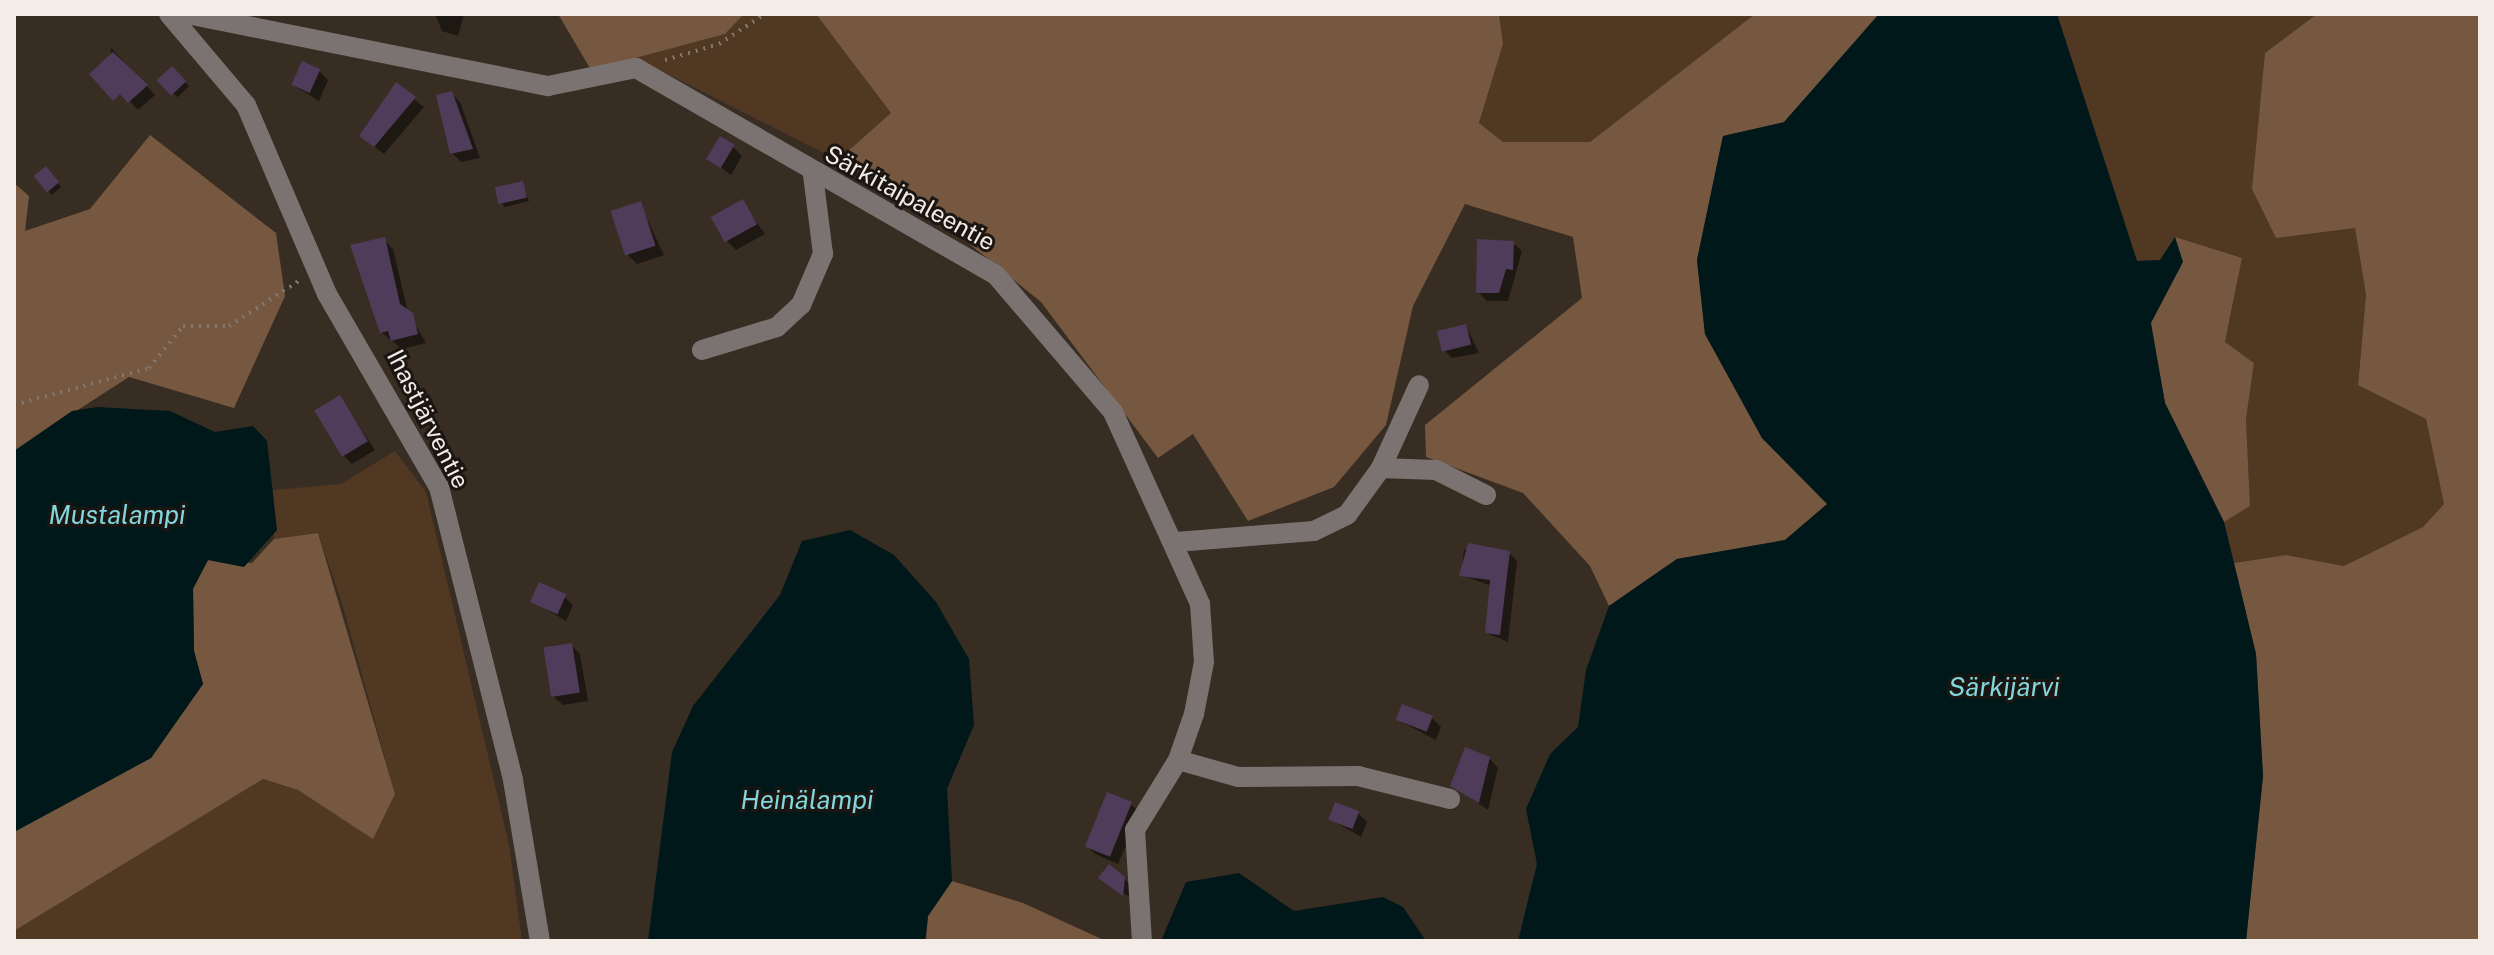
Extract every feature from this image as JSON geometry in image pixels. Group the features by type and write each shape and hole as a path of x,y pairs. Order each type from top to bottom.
{"street":[{"name":"Ihastjärventie","path":"169,14 246,105 316,269 439,487 513,780 540,941"},
{"path":"187,14 548,86 636,68"},
{"name":"Särkitaipaleentie","path":"636,68 813,175 996,275 1113,412 1176,542 1200,604 1204,662 1178,760 1135,830 1142,941"},
{"path":"702,350 777,327 801,305 823,254 813,175"},
{"path":"1176,542 1314,531 1347,515 1381,468 1419,385"},
{"path":"1381,468 1436,470 1486,495"},
{"path":"1178,760 1238,777 1358,776 1450,799"}],"path":[{"path":"636,68 719,44 765,14"},
{"path":"14,405 149,368 183,326 229,326 316,269"}],"shaded area":[{"path":"558,14 744,14 725,34 591,70"},
{"path":"744,14 816,14 892,113 838,160 636,58 725,34"},
{"path":"816,14 1499,14 1503,44 1479,123 1503,142 1590,142 1755,14 1879,14 1784,123 1723,136 1697,260 1705,334 1762,438 1828,504 1785,540 1677,559 1609,606 1590,566 1523,493 1426,457 1425,425 1582,298 1573,237 1465,204 1413,306 1386,425 1334,487 1248,521 1193,434 1158,458 1041,302 930,212 838,160 891,113"},
{"path":"1499,14 1755,14 1590,142 1503,142 1479,123 1503,44"},
{"path":"2057,14 2317,14 2265,53 2276,238 2355,228 2366,295 2358,384 2426,419 2444,504 2423,527 2344,566 2286,555 2234,563 2224,522 2250,506 2246,419 2254,363 2225,343 2242,258 2137,261"},
{"path":"2317,14 2480,14 2480,941 2246,941 2263,776 2256,654 2234,563 2286,555 2344,566 2423,527 2444,504 2426,419 2358,385 2366,295 2355,228 2276,238 2252,189 2265,53"},
{"path":"150,135 276,233 285,296 234,408 129,377 14,451 14,183 29,196 25,231 90,209"},
{"path":"2175,237 2242,258 2225,342 2254,363 2246,419 2250,506 2224,522 2165,403 2150,323 2182,262"},
{"path":"395,451 426,492 509,845 522,941 14,941 14,931 263,779 298,790 373,838 395,794 342,603 318,533 274,539 273,490 341,484"},
{"path":"318,533 395,794 373,839 298,790 263,779 14,931 14,832 151,758 203,684 194,651 193,588 208,560 252,563 274,539"},
{"path":"952,881 1023,903 1106,941 926,941 928,916"}],"water":[{"name":"Särkijärvi","path":"1879,14 2057,14 2137,261 2160,260 2175,237 2183,262 2151,323 2165,403 2224,522 2256,654 2263,776 2246,941 1518,941 1537,864 1526,809 1550,754 1578,727 1586,670 1609,606 1677,559 1785,540 1827,504 1762,438 1705,334 1697,260 1723,136 1784,122"},
{"name":"Mustalampi","path":"97,407 170,411 215,432 253,426 267,441 277,530 244,567 208,560 193,589 194,651 203,684 151,758 14,832 14,451 72,411"},
{"name":"Heinälampi","path":"850,530 894,555 936,602 969,659 974,725 947,789 952,881 928,916 925,941 648,941 672,752 693,706 780,595 802,541"},
{"path":"1239,873 1294,911 1383,897 1403,907 1426,941 1161,941 1186,882"}],"building":[{"path":"113,52 148,85 128,103 120,94 113,101 89,74"},
{"path":"302,61 320,69 310,93 291,85"},
{"path":"172,66 186,81 171,96 157,80"},
{"path":"396,82 416,97 374,147 359,136"},
{"path":"452,91 473,149 450,154 436,95"},
{"path":"720,136 735,145 721,168 706,159"},
{"path":"46,166 59,182 47,192 34,176"},
{"path":"523,181 527,198 499,204 495,188"},
{"path":"743,199 757,224 725,242 711,217"},
{"path":"641,201 656,246 625,256 611,211"},
{"path":"385,237 400,304 413,313 418,334 391,341 388,331 380,333 350,245"},
{"path":"1477,239 1514,241 1513,270 1506,269 1499,293 1476,293"},
{"path":"1466,324 1471,344 1442,352 1437,331"},
{"path":"340,395 368,441 342,457 314,410"},
{"path":"1468,543 1510,551 1500,635 1485,633 1490,580 1459,576"},
{"path":"539,582 566,594 557,614 530,602"},
{"path":"572,643 580,692 551,697 543,648"},
{"path":"1402,704 1433,716 1427,732 1396,720"},
{"path":"1465,747 1490,757 1479,803 1450,786"},
{"path":"1107,792 1132,802 1110,857 1085,847"},
{"path":"1335,802 1359,811 1352,829 1328,820"},
{"path":"1109,864 1125,877 1123,896 1098,878"}]}
